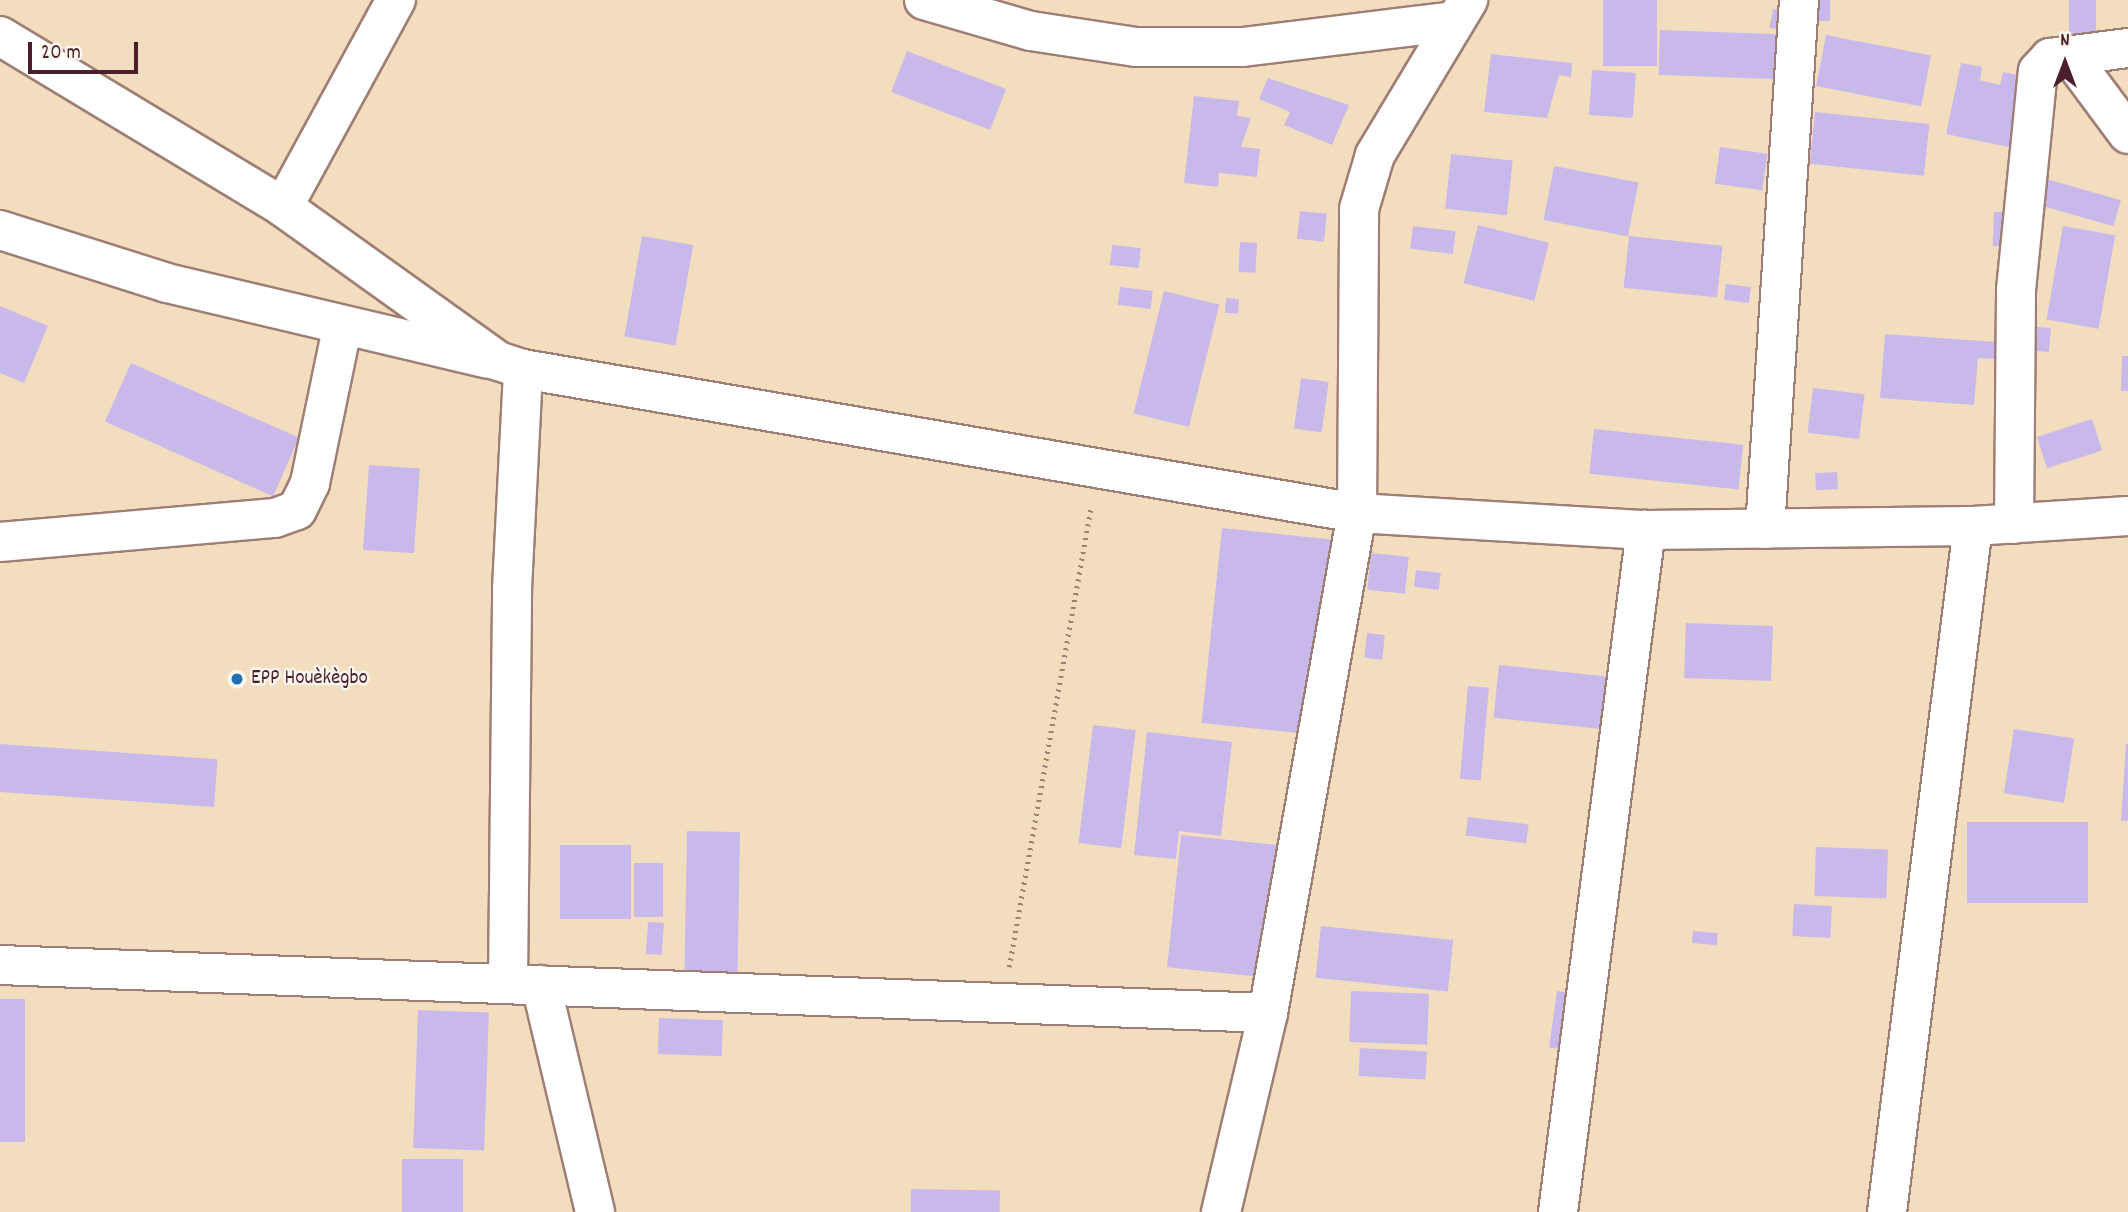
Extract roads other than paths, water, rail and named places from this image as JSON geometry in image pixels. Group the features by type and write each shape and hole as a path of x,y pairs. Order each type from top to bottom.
{"street":[{"path":"283,207 396,0"},
{"path":"924,0 1031,31 1136,47 1243,47 1461,11"},
{"path":"1765,529 1799,0"},
{"path":"1221,1212 1268,1013 1357,513 1359,209 1375,155 1461,11"},
{"path":"0,36 283,207 510,365"},
{"path":"2014,524 2016,289 2038,71 2050,58 2128,48"},
{"path":"2070,56 2128,134"},
{"path":"0,230 167,283 342,328 510,365 1097,471 1357,513 1646,530 1973,526 2128,516"},
{"path":"0,542 275,518 297,510 310,483 342,328"},
{"path":"510,365 512,589 524,984 595,1212"},
{"path":"1887,1212 1973,526"},
{"path":"1558,1212 1646,530"},
{"path":"0,965 1268,1013"}],"place":[{"name":"EPP Houèkègbo","path":"237,679"}]}
